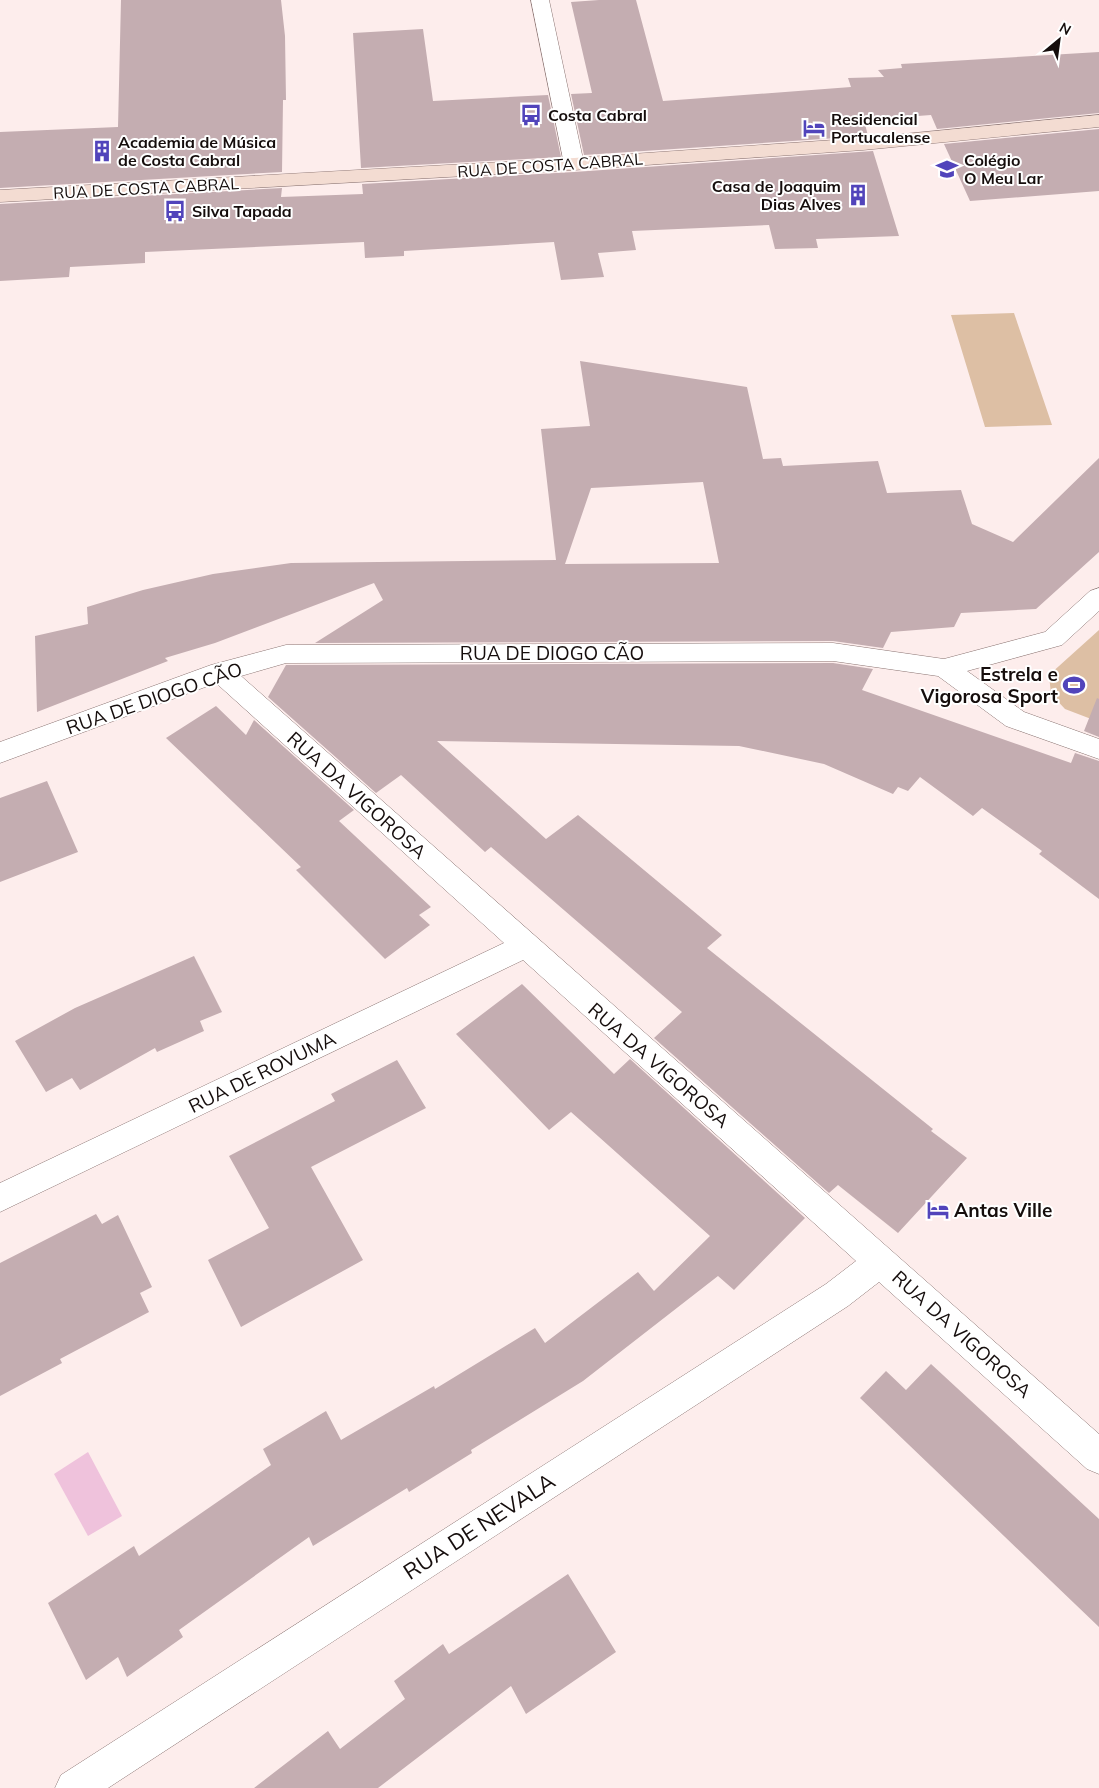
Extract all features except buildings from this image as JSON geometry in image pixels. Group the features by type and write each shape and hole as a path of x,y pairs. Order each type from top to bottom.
{"main road":[{"name":"RUA DE COSTA CABRAL","path":"0,196 574,164 863,144 1099,121"}],"street":[{"path":"540,0 574,164"},
{"name":"RUA DE DIOGO CÃO","path":"0,753 220,672 286,654 834,652 944,668 1052,639 1099,597"},
{"path":"944,668 1015,719 1099,749"},
{"name":"RUA DA VIGOROSA","path":"220,672 1099,1457"},
{"name":"RUA DE ROVUMA","path":"0,1198 525,946"},
{"name":"RUA DE NEVALA","path":"74,1788 837,1295 881,1261"}],"shaded area":[{"path":"1014,313 1052,425 985,427 951,315"},
{"name":"Estrela e Vigorosa Sport","path":"1099,630 1099,722 1065,709 1051,694 1049,675"},
{"path":"88,1452 122,1516 88,1536 54,1474"}],"place":[{"name":"Costa Cabral","path":"531,115"},
{"name":"Residencial Portucalense","path":"814,128"},
{"name":"Academia de Música de Costa Cabral","path":"102,151"},
{"name":"Colégio O Meu Lar","path":"947,169"},
{"name":"Casa de Joaquim Dias Alves","path":"858,195"},
{"name":"Silva Tapada","path":"175,211"},
{"name":"Estrela e Vigorosa Sport","path":"1074,685"},
{"name":"Antas Ville","path":"938,1210"}]}
